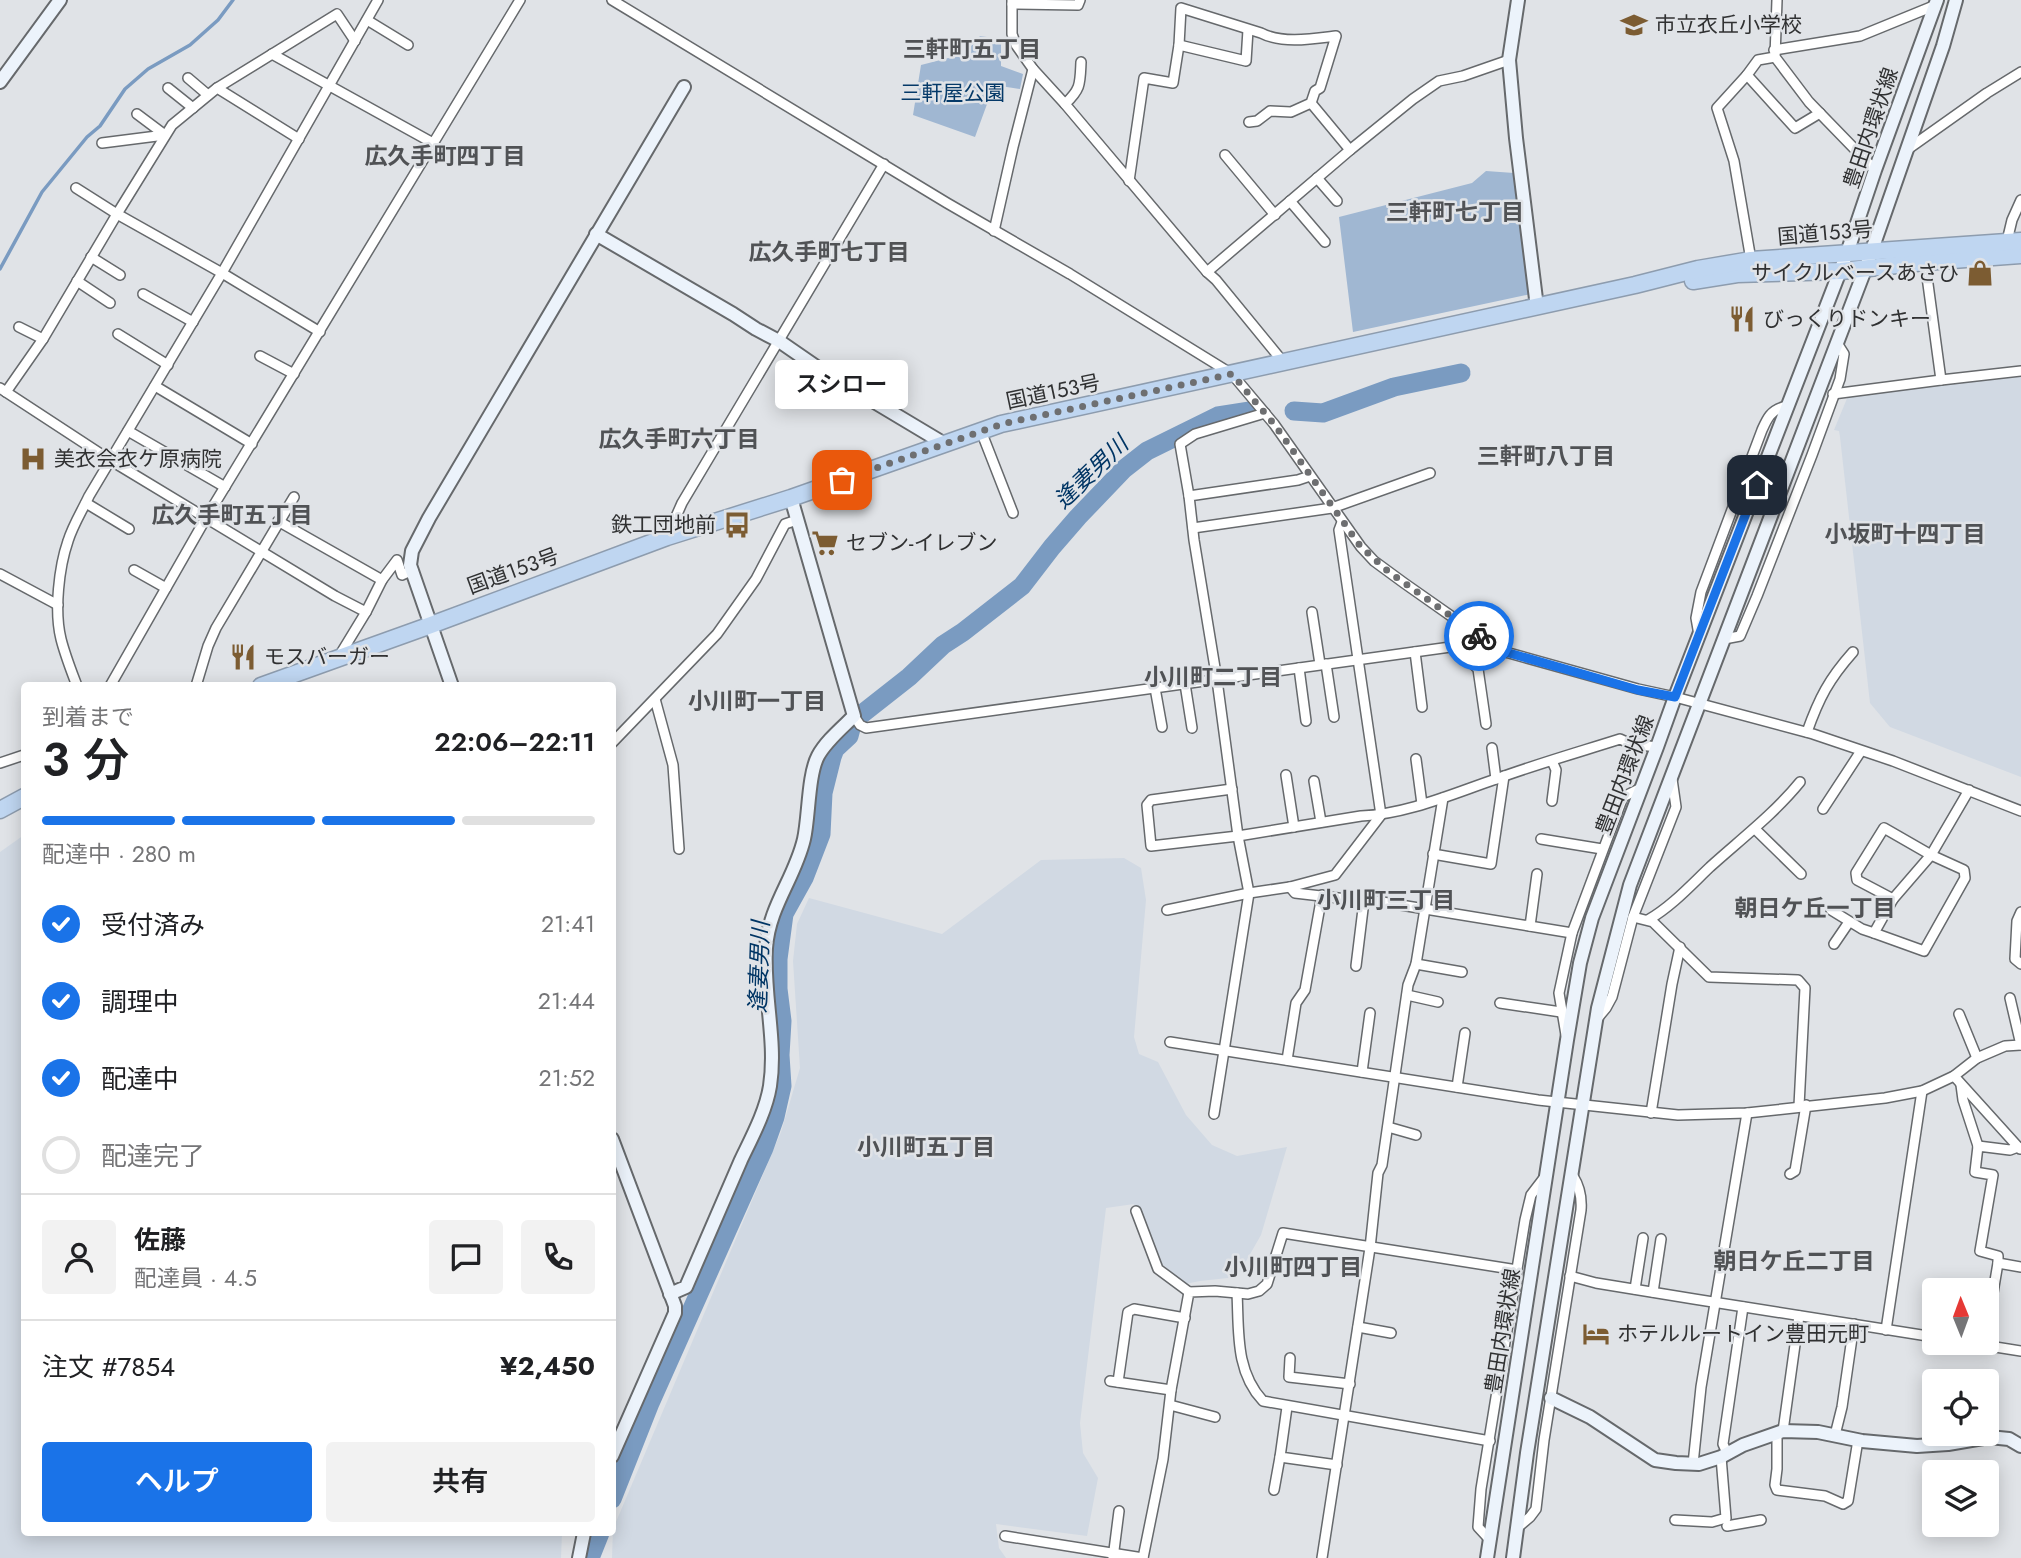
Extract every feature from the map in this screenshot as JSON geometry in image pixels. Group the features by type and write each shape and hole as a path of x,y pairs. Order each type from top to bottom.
{"highway":[{"name":"国道153号","path":"273,682 667,537 791,498 1002,424 1699,269 1751,260 2014,241"},
{"name":"国道153号","path":"1635,285 1656,288 1737,274 1841,271 2021,255"},
{"path":"0,810 21,799"}],"street":[{"path":"1,79 60,0"},
{"path":"76,682 61,637 58,605 67,542 110,460 222,273 378,0"},
{"path":"112,682 206,518 520,0"},
{"path":"612,0 1232,374 1265,413 1342,522 1374,561 1482,638 1509,653 1638,690 1675,697 1807,732 2021,811"},
{"path":"1080,0 1078,5 1012,2 1012,34 1016,45 1033,69 1207,272 1216,279 1284,363"},
{"path":"1518,0 1509,60 1537,307"},
{"path":"1777,0 1774,53 1809,102 1875,170"},
{"name":"豊田内環状線","path":"1513,1558 1596,1020 1630,885 1866,267 1943,46 1956,0"},
{"path":"1751,260 1734,161 1717,108 1758,60 1774,53 1860,36 1937,2"},
{"name":"豊田内環状線","path":"1487,1558 1567,1040 1580,963 1591,918 1841,271 1937,2"},
{"path":"1129,181 1144,78 1173,83 1181,8 1271,38 1313,39 1336,36 1320,88 1315,91 1311,103 1291,111 1270,111 1257,121 1249,122"},
{"path":"355,41 337,14 217,88 172,125 43,339 3,390 110,460 366,612"},
{"path":"367,20 408,45"},
{"path":"1179,45 1246,61 1248,30"},
{"path":"272,54 433,143"},
{"path":"1207,272 1413,99 1439,81 1463,76 1509,60"},
{"path":"1065,104 1080,87 1081,62"},
{"path":"995,230 1033,69"},
{"path":"1908,149 2021,72"},
{"path":"1747,75 1795,128 1820,113"},
{"path":"188,78 208,95"},
{"path":"451,682 410,565 412,551 684,87"},
{"path":"168,88 192,108"},
{"path":"217,88 299,139"},
{"path":"1311,103 1350,150"},
{"path":"137,114 166,135"},
{"path":"102,143 166,135"},
{"path":"1225,155 1275,215"},
{"path":"667,537 682,503 884,164"},
{"path":"1317,178 1337,201"},
{"path":"76,188 320,332"},
{"path":"2014,241 2012,220 2021,200"},
{"path":"1290,201 1325,242"},
{"path":"596,234 756,330 779,341 821,370 943,443"},
{"path":"91,257 120,275"},
{"path":"1926,262 1941,380"},
{"path":"77,281 110,303"},
{"path":"143,293 193,322"},
{"path":"19,327 43,339"},
{"path":"118,334 167,365"},
{"path":"1724,639 1740,636 1812,455 1840,379 1844,354 1837,343"},
{"path":"260,356 294,374"},
{"path":"1833,394 2021,371"},
{"path":"155,386 252,444"},
{"path":"1699,637 1696,618 1701,592 1764,424 1768,416 1777,409 1786,409"},
{"path":"1214,1114 1249,892 1238,836 1180,444 1195,434 1265,413"},
{"path":"128,431 225,487"},
{"path":"981,431 1013,513"},
{"path":"1193,528 1332,508 1430,473"},
{"path":"1189,496 1310,476"},
{"path":"197,682 216,628 294,496"},
{"path":"791,498 854,716 860,725 866,728 1472,644 1482,638"},
{"path":"86,503 130,529"},
{"path":"616,739 717,634 756,579 785,524 797,520"},
{"path":"278,521 382,580"},
{"path":"1167,910 1249,892 1290,887 1335,875 1381,815 1339,530 1342,522"},
{"path":"337,660 382,580 397,560 401,575 413,570"},
{"path":"134,570 166,588"},
{"path":"0,574 58,605"},
{"path":"1312,612 1334,717"},
{"path":"1472,644 1486,724"},
{"path":"1415,652 1422,706"},
{"path":"1807,732 1818,701 1835,673 1853,652"},
{"path":"1299,668 1306,721"},
{"path":"1185,684 1192,728"},
{"path":"1155,688 1162,727"},
{"path":"655,699 673,765 679,849"},
{"path":"670,1294 686,1287 768,1094 772,1061 765,969 766,946 772,919 780,895 797,864 803,843 816,760 823,748 854,716"},
{"path":"1232,789 1151,800 1147,805 1151,846 1381,815 1443,798 1620,739 1631,744 1657,747"},
{"path":"1433,854 1491,864 1500,777 1492,748"},
{"path":"1824,808 1861,751"},
{"path":"0,763 21,756"},
{"path":"1416,759 1422,804"},
{"path":"1552,761 1556,770 1552,801"},
{"path":"1286,775 1294,827"},
{"path":"1596,1020 1612,997 1633,917 1676,807 1672,779"},
{"path":"1314,781 1321,822"},
{"path":"1648,920 1684,893 1755,829 1787,799 1800,782"},
{"path":"1567,1040 1559,993 1572,933 1623,797 1642,788"},
{"path":"1874,933 1893,899 1931,855 1969,790"},
{"path":"1322,1558 1370,1248 1378,1172 1382,1165 1408,985 1416,964 1443,798"},
{"path":"1755,829 1801,874"},
{"path":"1830,910 1874,933 1924,951 1966,874 1964,870 1931,855 1887,829 1882,830 1856,877 1893,899"},
{"path":"1541,839 1602,849"},
{"path":"1530,926 1537,874"},
{"path":"1290,887 1295,894 1370,900 1572,933"},
{"path":"1287,1060 1296,1003 1305,990 1322,895"},
{"path":"1356,966 1364,901"},
{"path":"2020,914 2017,921 2015,959 2021,964"},
{"path":"1633,917 1648,920 1680,947 1709,977 1798,981 1805,988 1802,1106 1795,1171 1790,1174"},
{"path":"1835,944 1849,922"},
{"path":"1651,1113 1680,947"},
{"path":"1416,964 1462,972"},
{"path":"1407,995 1438,1002"},
{"path":"1170,1042 1538,1100 1678,1115 1747,1113 1922,1091 1954,1076 1977,1058 2005,1046 2021,1045 2010,998"},
{"path":"1500,1003 1561,1012"},
{"path":"1362,1072 1370,1013"},
{"path":"1959,1014 1977,1058"},
{"path":"1457,1087 1465,1033"},
{"path":"1954,1076 2019,1149"},
{"path":"1961,1085 1963,1100 1978,1146 1975,1172 1993,1175 1980,1251 1998,1256 1996,1278"},
{"path":"1886,1329 1922,1091"},
{"path":"1692,1464 1714,1302 1747,1113"},
{"path":"1388,1128 1416,1135"},
{"path":"1978,1146 2019,1149"},
{"path":"616,1150 675,1306 675,1316 616,1447"},
{"path":"1490,1540 1478,1527 1481,1489 1525,1220 1531,1195 1546,1175"},
{"path":"1517,1528 1536,1509 1581,1199 1578,1183 1573,1176"},
{"path":"1136,1211 1158,1269 1189,1292 1259,1292 1267,1284 1283,1233 1517,1270"},
{"path":"1635,1289 1643,1238"},
{"path":"1653,1292 1661,1239"},
{"path":"1998,1264 2021,1267"},
{"path":"1570,1276 1596,1283 1922,1335"},
{"path":"1005,1536 1143,1558 1161,1470 1171,1391 1189,1292"},
{"path":"1237,1293 1241,1360 1255,1393 1262,1401 1490,1441"},
{"path":"1727,1526 1723,1444 1743,1307"},
{"path":"1171,1391 1114,1382 1128,1312 1134,1309 1185,1318"},
{"path":"1799,1315 1780,1432 1775,1485 1777,1490 1825,1496 1843,1504 1848,1501 1858,1440"},
{"path":"1835,1435 1854,1324"},
{"path":"1358,1327 1391,1333"},
{"path":"1547,1330 1558,1354"},
{"path":"1507,1336 1512,1352 1518,1360"},
{"path":"1999,1347 2021,1351"},
{"path":"1290,1358 1289,1377 1350,1384"},
{"path":"1496,1402 1501,1392 1515,1380"},
{"path":"1551,1398 1590,1416 1655,1460 1692,1464 1724,1455 1780,1432 1818,1432 1858,1440 1917,1446 1989,1437 2008,1439 2021,1446"},
{"path":"1170,1405 1215,1417"},
{"path":"1274,1490 1287,1407"},
{"path":"1280,1457 1337,1465"},
{"path":"1114,1555 1119,1511"},
{"path":"1675,1520 1712,1522 1727,1526 1761,1520"},
{"path":"579,1558 583,1536"}],"shaded area":[{"path":"2021,376 2021,777 1890,727 1870,703 1840,437 1839,431 1834,430 1848,396"},
{"path":"21,837 21,1536 562,1536 561,1558 0,1558 0,852"},
{"path":"1124,858 1141,868 1146,900 1134,1037 1139,1054 1158,1062 1186,1115 1212,1145 1237,1156 1287,1147 1261,1235 1237,1277 1185,1284 1153,1256 1134,1204 1106,1208 1080,1423 1083,1453 1098,1478 1087,1536 996,1524 999,1548 1006,1558 612,1558 616,1522 781,1132 800,1068 793,961 797,924 809,898 942,934 1041,860"}],"green space":[{"name":"三軒屋公園","path":"980,36 1001,39 1001,66 1023,74 1020,89 994,85 975,137 913,115 921,65 964,54"},
{"path":"1486,171 1514,173 1531,294 1353,332 1339,217 1472,183"}],"waterway":[{"path":"0,269 42,192 87,137 100,126 125,89 148,69 190,45 218,20 233,0"},
{"name":"逢妻男川","path":"1294,411 1323,413 1394,387 1461,373"},
{"name":"逢妻男川","path":"616,1489 650,1403 764,1148 775,1117 782,1086 778,959 784,914 804,878 821,834 823,793 835,749 849,736 853,721 909,677 943,645 1022,586 1078,517 1124,469 1147,451 1218,416 1250,411"},
{"name":"逢妻男川","path":"590,1558 599,1536"}],"way so far":[{"path":"842,480 1002,424 1232,374 1274,424 1332,508 1374,561 1479,636"}],"place":[{"name":"市立衣丘小学校","path":"1634,25"},
{"name":"サイクルベースあさひ","path":"1980,273"},
{"name":"びっくりドンキー","path":"1742,319"},
{"name":"美衣会衣ケ原病院","path":"33,459"},
{"name":"スシロー","path":"842,480"},
{"name":"鉄工団地前","path":"737,525"},
{"name":"セブン-イレブン","path":"825,543"},
{"name":"モスバーガー","path":"243,657"},
{"name":"ホテルルートイン豊田元町","path":"1596,1334"}],"district":[{"name":"三軒町五丁目","path":"972,49"},
{"name":"広久手町四丁目","path":"445,156"},
{"name":"三軒町七丁目","path":"1455,212"},
{"name":"広久手町七丁目","path":"829,252"},
{"name":"広久手町六丁目","path":"679,439"},
{"name":"三軒町八丁目","path":"1546,456"},
{"name":"広久手町五丁目","path":"232,515"},
{"name":"小坂町十四丁目","path":"1905,534"},
{"name":"小川町二丁目","path":"1213,677"},
{"name":"小川町一丁目","path":"757,701"},
{"name":"小川町三丁目","path":"1386,900"},
{"name":"朝日ケ丘一丁目","path":"1815,908"},
{"name":"小川町五丁目","path":"926,1147"},
{"name":"朝日ケ丘二丁目","path":"1794,1261"},
{"name":"小川町四丁目","path":"1293,1267"}],"route":[{"path":"1479,636 1509,653 1638,690 1675,697 1757,485"}]}
